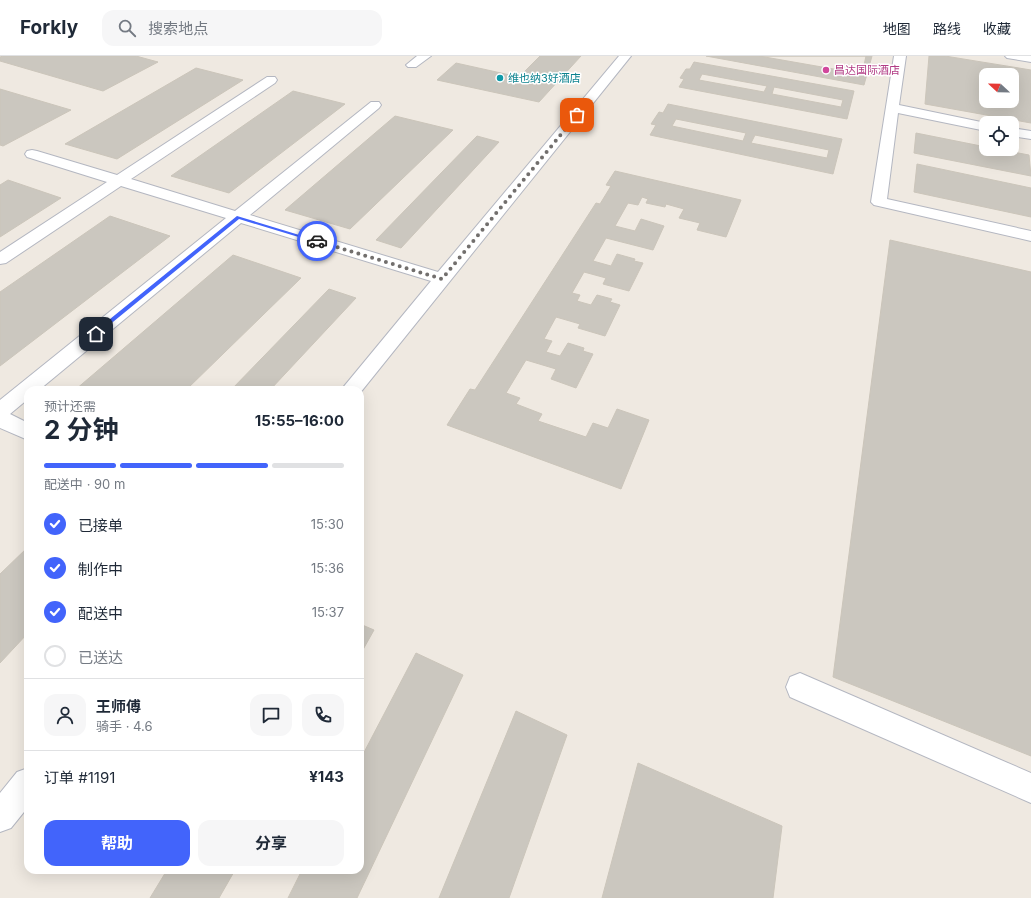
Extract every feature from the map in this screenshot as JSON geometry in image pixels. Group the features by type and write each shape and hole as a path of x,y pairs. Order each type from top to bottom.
{"street":[{"path":"412,65 425,56"},
{"path":"354,386 625,56"},
{"path":"900,56 879,202 1031,236"},
{"path":"1011,56 1031,59"},
{"path":"0,259 272,80"},
{"path":"31,386 375,105"},
{"path":"893,108 979,126"},
{"path":"1019,133 1031,135"},
{"path":"32,154 442,279"},
{"path":"0,411 24,392"},
{"path":"0,419 24,430"},
{"path":"800,687 1031,788"}],"building":[{"path":"136,56 158,62 103,91 0,61 0,57"},
{"name":"维也纳3好酒店","path":"540,56 581,56 539,102 437,80 456,63 519,77"},
{"name":"昌达国际酒店","path":"706,56 872,56 864,85"},
{"path":"759,56 866,56 862,74"},
{"path":"929,56 945,56 1019,68 979,68 979,108 1019,108 1019,68 1031,70 1031,123 1019,121 1019,116 992,116 925,104"},
{"path":"694,62 854,91 847,119 679,87 684,79 680,78 686,69 690,69","holes":["702,74 767,86 764,92 699,80","774,87 843,100 841,107 772,94"]},
{"path":"196,68 243,80 117,159 65,144"},
{"path":"0,89 71,110 3,146 0,145"},
{"path":"293,91 345,104 229,193 171,176"},
{"path":"668,104 842,139 833,174 650,135 656,125 651,124 659,112 663,113","holes":["676,119 746,133 743,141 672,126","755,135 829,150 827,158 751,143"]},
{"path":"395,116 453,130 350,229 285,210"},
{"path":"916,133 979,146 979,156 1019,156 1019,153 1029,155 1031,176 914,153"},
{"path":"477,136 499,142 401,248 376,240"},
{"path":"917,164 1031,188 1031,217 914,192"},
{"path":"615,171 741,200 726,237 697,230 700,223 679,218 684,209 666,204 665,207 646,203 648,199 642,197 638,205 628,203 615,226 635,231 641,219 664,226 653,250 606,238 593,261 611,266 617,254 643,263 629,291 603,284 606,278 584,272 572,293 580,295 577,301 591,305 597,295 612,299 610,302 620,305 605,336 578,328 580,324 556,317 544,339 552,341 546,352 560,356 568,343 584,348 583,351 593,354 576,388 551,379 556,369 526,360 506,393 520,398 516,404 542,414 538,421 586,437 593,423 608,428 617,409 649,420 621,489 447,425 470,389 475,390 596,203 600,204 611,186 606,185"},
{"path":"8,180 61,198 0,237 0,185"},
{"path":"110,216 170,236 0,366 0,292"},
{"path":"890,240 1031,272 1031,756 833,677"},
{"path":"233,255 301,278 190,386 80,386"},
{"path":"329,289 356,298 274,386 235,386"},
{"path":"24,551 24,637 0,663 0,574"},
{"path":"364,626 374,630 364,648"},
{"path":"416,653 463,675 357,898 288,898 300,874 364,874 364,752"},
{"path":"516,711 567,735 509,898 439,898"},
{"path":"638,763 782,826 773,898 602,898"},
{"path":"165,874 233,874 219,898 150,898"}],"way so far":[{"path":"317,241 442,279 577,115"}],"place":[{"name":"昌达国际酒店","path":"826,70"},
{"name":"维也纳3好酒店","path":"500,78"}],"route":[{"path":"96,334 239,217 317,241"}]}
